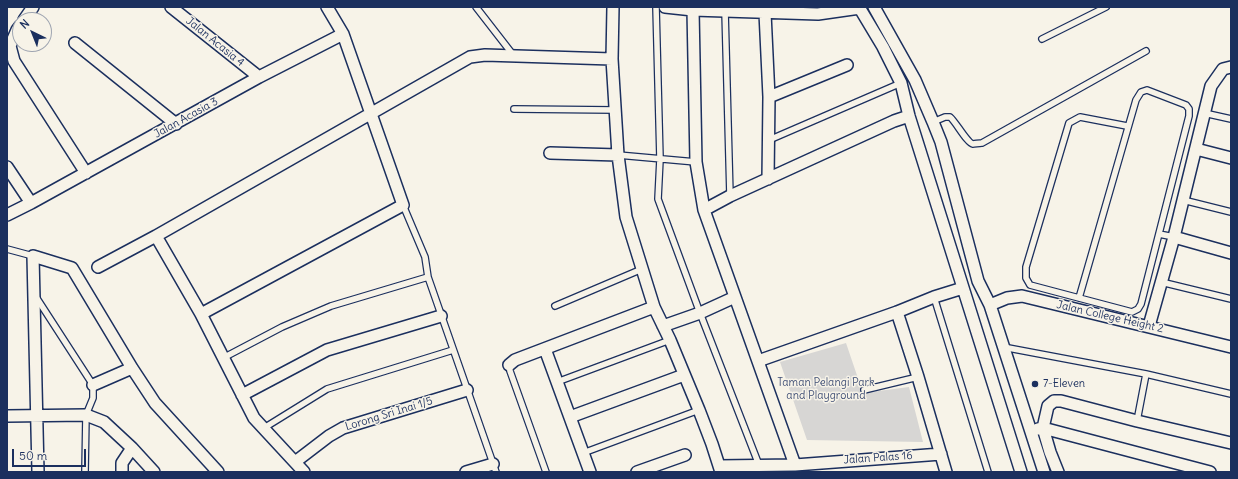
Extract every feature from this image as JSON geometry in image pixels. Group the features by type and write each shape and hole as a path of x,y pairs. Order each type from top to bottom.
{"street":[{"name":"Jalan Acasia 4","path":"171,7 259,77"},
{"path":"201,314 403,205 343,34 327,7"},
{"path":"613,7 612,59 618,155 626,218 654,307 670,340 720,469"},
{"path":"665,7 693,10 818,14 859,8 883,47 902,83 909,116 1021,472"},
{"path":"874,7 915,80 941,142 978,281 990,305 1044,472"},
{"path":"693,10 696,162 704,210 795,465"},
{"path":"765,13 769,97 768,180"},
{"name":"Jalan Acasia 3","path":"7,215 31,204 259,77 343,34"},
{"path":"12,41 10,46 14,60 86,173"},
{"path":"75,43 176,124"},
{"path":"98,267 156,236 470,57 486,55 612,59"},
{"path":"769,97 847,65"},
{"path":"1149,326 1174,237 1211,86 1227,68"},
{"path":"704,210 730,196 909,116"},
{"path":"1196,148 1231,158"},
{"path":"550,153 618,155"},
{"path":"7,167 31,204"},
{"path":"156,236 201,314 254,418 304,472"},
{"path":"1174,237 1231,253"},
{"path":"38,472 33,256 72,268 132,368 155,403 218,472"},
{"path":"758,361 962,288"},
{"name":"Jalan College Height 2","path":"990,305 1007,298 1022,296 1231,347"},
{"path":"663,326 700,313 735,297"},
{"path":"509,365 515,360 654,307"},
{"path":"897,312 946,472"},
{"path":"242,395 327,350 441,316"},
{"path":"545,349 583,453 587,471"},
{"path":"93,386 132,368"},
{"path":"570,417 684,375"},
{"name":"Lorong Sri Inai 1/5","path":"295,462 329,436 343,428 467,390"},
{"path":"1058,472 1043,428 1048,406 1054,401 1061,401 1231,443"},
{"path":"7,416 86,414 104,422 132,448 154,472"},
{"path":"1030,430 1043,428 1210,472"},
{"path":"130,472 122,468 132,448"},
{"name":"Jalan Palas 16","path":"720,469 759,465 795,465 941,454"},
{"path":"638,472 685,455"},
{"path":"466,472 494,468"}],"lane":[{"path":"476,7 514,56"},
{"path":"656,7 660,159 658,199 700,313 759,465"},
{"path":"1042,39 1106,7"},
{"path":"725,11 730,196"},
{"path":"933,122 945,117 950,117 956,123 968,142 973,144 982,143 1146,51"},
{"path":"769,140 902,83"},
{"path":"1079,298 1136,100 1141,92 1147,90 1186,105 1189,109 1189,116 1159,234 1141,304 1138,309 1132,312 1079,298 1030,285 1026,278 1026,267 1069,123 1080,117 1128,126"},
{"path":"514,109 616,110"},
{"path":"1204,113 1231,119"},
{"path":"618,155 696,162"},
{"path":"1182,200 1231,212"},
{"path":"403,205 425,257 428,277 494,468"},
{"path":"1159,234 1174,237"},
{"path":"7,249 33,256"},
{"path":"555,306 642,269"},
{"path":"223,358 282,327 331,306 428,277"},
{"path":"1161,282 1231,299"},
{"path":"34,294 93,386 93,398 86,414 85,472"},
{"path":"934,297 988,472"},
{"path":"557,382 670,340"},
{"path":"1003,346 1146,374 1231,394"},
{"path":"264,428 327,389 453,350"},
{"path":"509,365 546,472"},
{"path":"1137,421 1146,374"},
{"path":"864,390 918,377"},
{"path":"583,453 698,410"}],"green space":[{"name":"Taman Pelangi Park and Playground","path":"846,343 863,393 909,387 923,442 807,440 780,362"}],"place":[{"name":"7-Eleven","path":"1035,384"}]}
